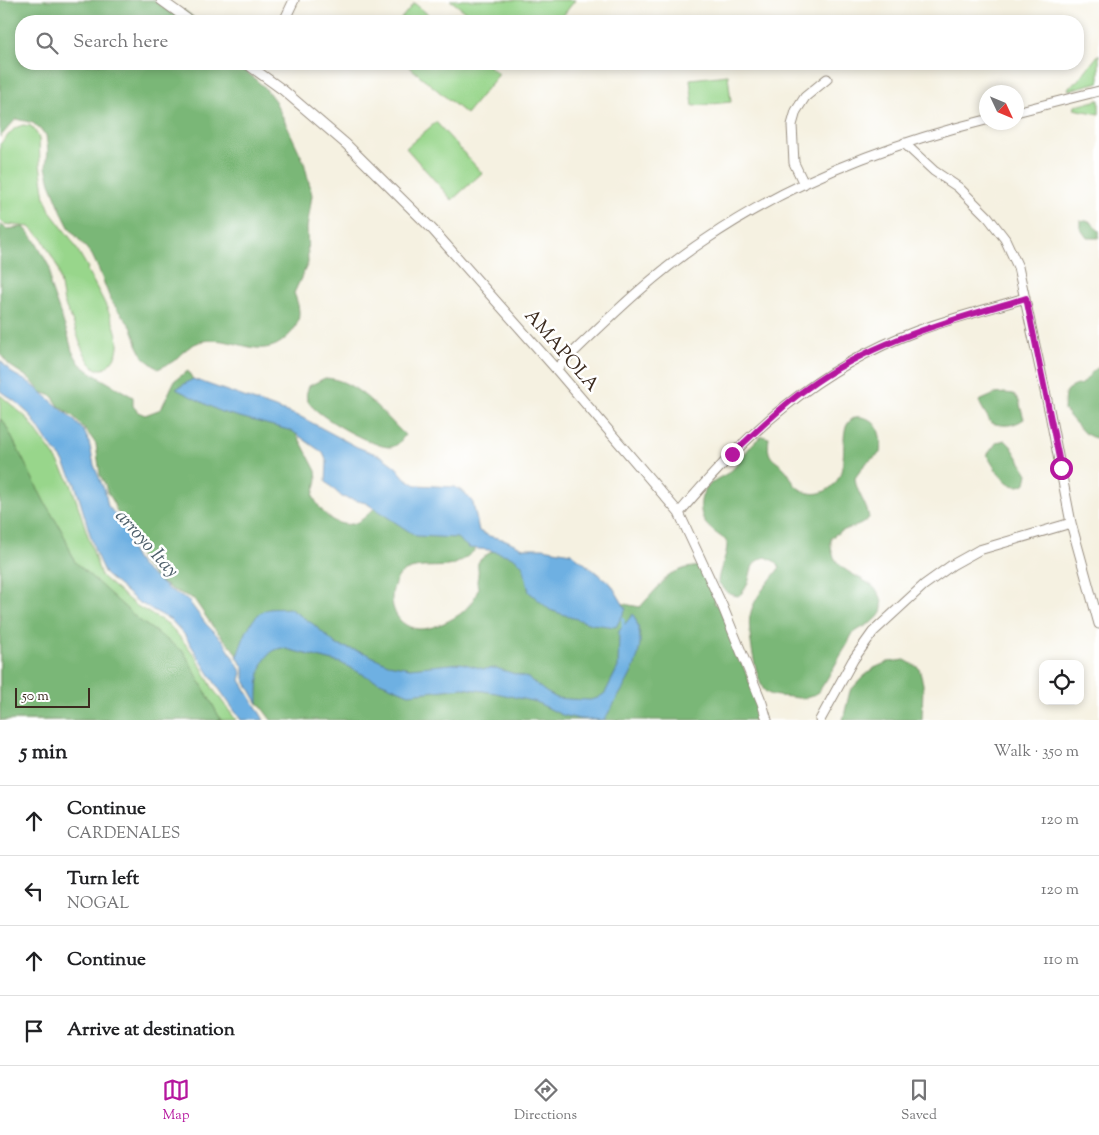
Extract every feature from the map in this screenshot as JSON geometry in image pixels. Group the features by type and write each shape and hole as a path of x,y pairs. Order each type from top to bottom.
{"street":[{"path":"161,0 182,15"},
{"path":"287,15 294,0"},
{"name":"AMAPOLA","path":"255,70 283,90 346,144 433,230 556,369 679,513 722,605 762,703 767,720"},
{"path":"804,184 794,163 792,125 796,111 805,97 827,79"},
{"path":"1024,110 1099,91"},
{"path":"556,369 617,310 666,269 704,240 748,212 865,156 937,132 979,122"},
{"path":"904,143 934,171 958,187 988,217 1004,239 1015,260 1026,298 1071,523 1099,624"},
{"path":"679,513 732,454 806,388 860,356 917,331 1026,298"},
{"path":"820,720 852,660 873,632 924,585 952,565 979,550 1071,523"}],"green space":[{"path":"0,0 154,0 169,11 185,11 190,15 15,15 15,70 245,70 265,88 275,101 304,162 312,195 307,228 308,263 294,293 299,309 299,318 292,332 281,342 271,347 250,347 216,340 198,342 173,361 158,369 144,358 132,328 111,301 92,255 70,229 63,215 50,183 46,167 48,151 46,135 33,123 16,119 0,137"},
{"path":"450,0 575,0 564,15 470,15"},
{"path":"414,3 429,15 404,15"},
{"path":"1099,54 1099,82 1069,90 1068,88 1078,80"},
{"path":"413,70 494,70 499,74 466,114"},
{"path":"728,75 731,102 693,106 690,79"},
{"path":"1099,100 1099,114 1074,109 1075,106"},
{"path":"436,122 482,173 452,200 406,148"},
{"path":"23,125 31,126 39,139 40,164 45,198 51,213 71,239 88,268 87,270 107,307 115,328 118,346 117,353 104,369 96,369 82,349 64,303 58,268 42,238 30,227 4,224 0,220 0,144 15,128"},
{"path":"1080,220 1091,222 1099,231 1099,238 1087,238 1080,228"},
{"path":"0,224 7,229 24,227 34,239 50,268 50,285 72,351 80,364 93,374 133,397 133,406 138,412 145,415 161,409 175,380 188,371 198,388 292,427 316,471 317,480 313,496 323,512 333,520 345,524 356,523 377,506 476,540 476,549 455,564 413,568 401,574 397,579 392,594 394,610 397,617 409,627 418,629 433,627 460,614 477,593 479,561 496,549 624,604 640,607 670,574 686,568 700,566 715,599 714,603 720,608 753,691 762,720 271,720 256,700 246,672 233,649 213,627 194,599 173,590 159,581 142,562 131,532 116,510 100,475 96,444 91,437 74,417 59,406 52,396 41,392 30,379 9,365 0,354"},
{"path":"1099,367 1099,439 1084,433 1064,410 1065,396 1068,390 1082,384"},
{"path":"325,378 348,384 369,399 405,435 401,441 391,447 373,443 346,430 321,414 308,401 307,394 309,386"},
{"path":"995,394 1014,394 1019,401 1024,419 1008,425 991,423 979,401"},
{"path":"0,395 27,418 57,460 71,484 101,576 135,605 168,624 196,657 213,689 236,720 0,720"},
{"path":"855,417 869,419 873,423 879,433 881,446 880,453 865,464 855,478 869,518 865,522 831,538 832,552 837,562 845,569 872,586 879,593 882,610 876,619 851,636 827,680 816,694 803,698 770,694 765,691 758,677 749,623 752,609 762,590 780,567 766,557 760,559 753,566 743,592 738,596 729,594 718,582 727,541 713,531 703,519 701,503 703,493 709,485 732,470 753,443 762,436 769,438 768,446 771,456 784,468 796,486 801,490 812,493 827,490 836,482 840,475 846,427 849,421"},
{"path":"0,419 4,422 45,503 62,531 75,562 139,620 184,652 221,720 0,720"},
{"path":"1005,440 1011,446 1028,474 1026,483 1020,486 1008,483 987,455 997,442"},
{"path":"905,660 919,668 923,684 922,720 843,720 850,691 862,678 874,668 888,662"}],"water":[{"path":"0,360 12,373 30,383 72,418 84,431 108,506 124,525 130,548 136,559 142,567 168,589 187,599 206,624 224,642 242,673 240,680 264,720 241,720 184,634 171,620 138,602 105,574 96,554 75,484 62,459 47,441 30,415 0,391"},
{"path":"193,379 301,417 357,447 381,456 396,467 405,478 416,485 455,487 465,493 473,503 479,531 489,536 506,540 523,548 543,548 571,553 611,584 626,609 616,627 591,624 550,610 529,592 523,566 513,557 489,550 469,548 457,538 416,536 366,503 342,497 326,482 327,462 323,453 292,431 221,412 176,389"},
{"path":"289,608 313,624 337,645 365,653 388,664 410,668 461,663 484,669 496,668 528,678 557,698 590,700 598,698 605,693 618,667 619,631 633,614 639,628 640,642 634,668 605,719 600,720 579,719 562,715 536,702 463,688 409,694 370,678 341,663 282,648 274,651 263,662 259,679 258,704 244,679 244,669 237,656 248,628 257,616 269,609"}],"waterway":[{"path":"623,618 623,630"}],"route":[{"path":"732,454 806,388 860,356 917,331 1026,298 1061,468"}],"water label":[{"name":"arroyo Itay","path":"146,544"}]}
